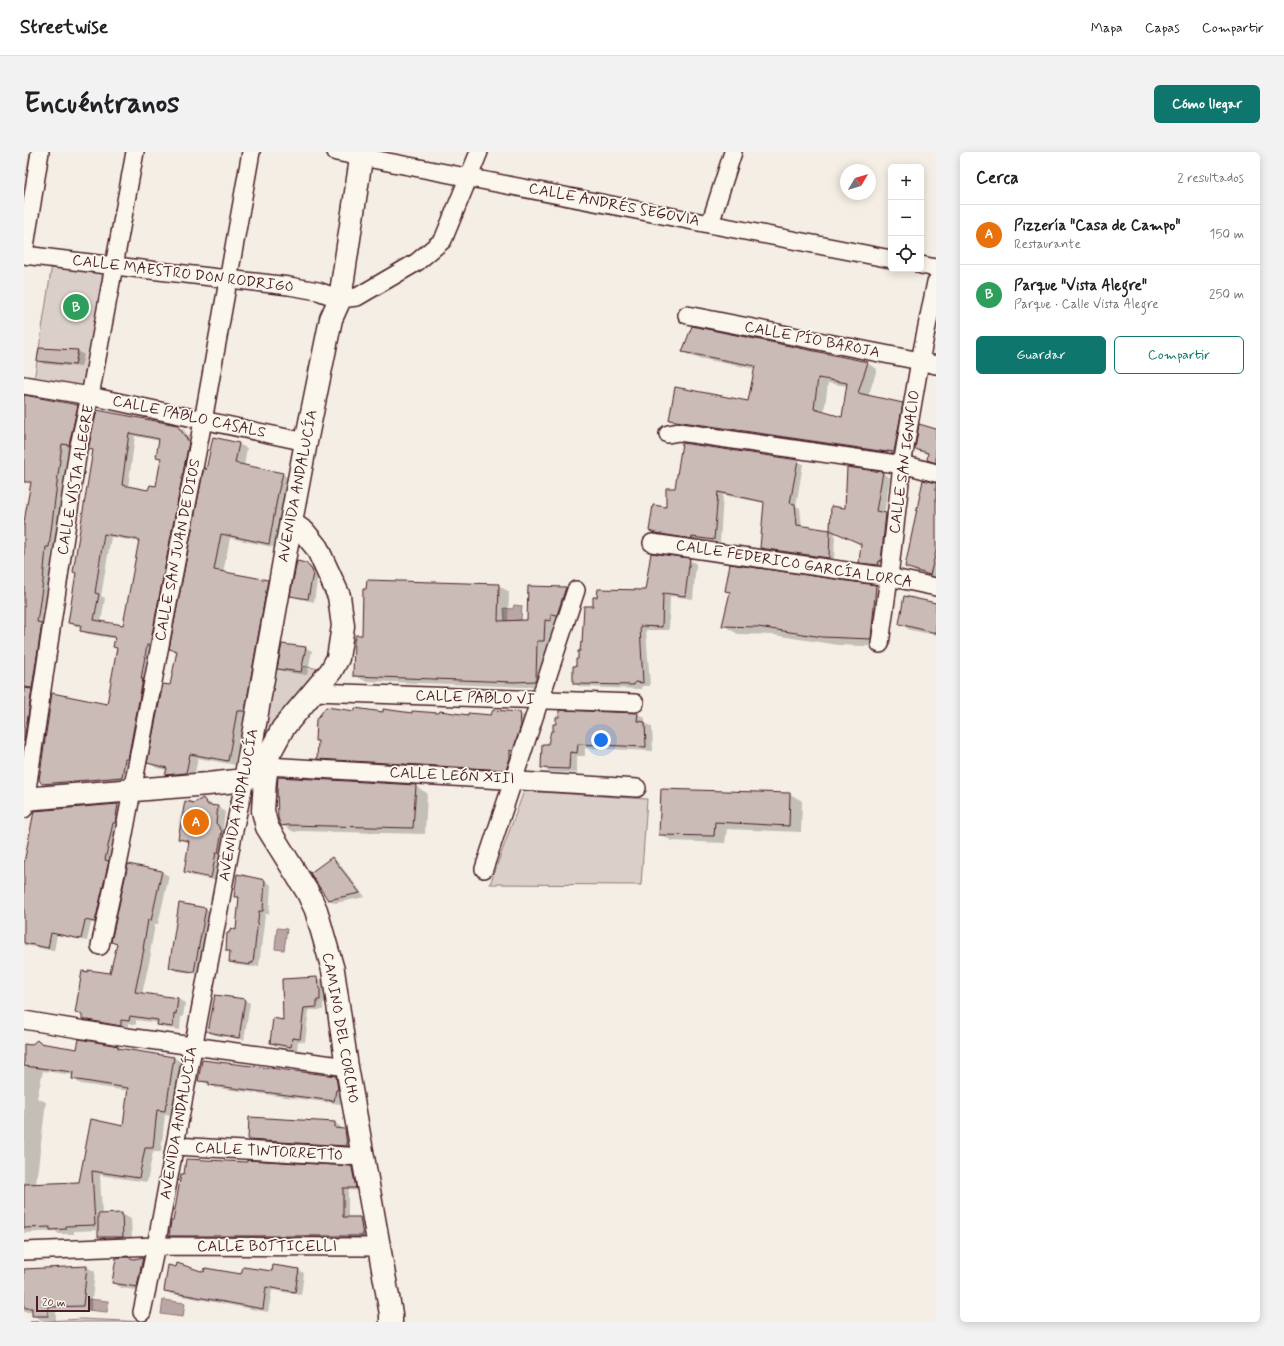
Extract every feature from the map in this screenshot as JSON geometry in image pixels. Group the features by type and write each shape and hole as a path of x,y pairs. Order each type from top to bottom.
{"street":[{"path":"24,254 40,152"},
{"name":"CALLE VISTA ALEGRE","path":"25,802 78,450 115,266 135,152"},
{"name":"CALLE SAN JUAN DE DIOS","path":"100,946 120,855 203,421 251,152"},
{"name":"CALLE ANDRÉS SEGOVIA","path":"336,152 361,154 468,178 888,258"},
{"path":"340,299 357,297 417,262 443,240 479,152"},
{"path":"710,224 733,152"},
{"name":"AVENIDA ANDALUCÍA","path":"142,1312 156,1246 233,835 245,780 306,442 331,319 340,299 361,154"},
{"name":"CALLE MAESTRO DON RODRIGO","path":"24,254 289,286 318,291 340,299"},
{"path":"924,266 936,268"},
{"name":"CALLE SAN IGNACIO","path":"880,644 902,465 928,363 936,282"},
{"name":"CALLE PÍO BAROJA","path":"687,315 928,363"},
{"name":"CALLE PABLO CASALS","path":"24,385 90,396 306,442"},
{"path":"668,434 679,432 910,466 936,473"},
{"name":"CAMINO DEL CORCHO","path":"291,522 304,532 317,548 339,596 344,626 338,658 331,671 283,728 269,754 265,780 263,811 266,827 308,893 316,910 333,970 347,1067 391,1314 391,1322"},
{"name":"CALLE FEDERICO GARCÍA LORCA","path":"652,543 889,577 936,587"},
{"path":"484,868 576,590"},
{"name":"CALLE PABLO VI","path":"314,692 635,703"},
{"name":"CALLE LEÓN XIII","path":"267,766 637,788"},
{"path":"25,802 132,790 245,780"},
{"path":"24,1020 127,1037 347,1067"},
{"name":"CALLE TINTORRETTO","path":"175,1146 363,1157"},
{"name":"CALLE BOTTICELLI","path":"24,1251 156,1246 378,1247"}],"shaded area":[{"path":"53,258 115,266 90,396 33,387"},
{"path":"514,605 522,606 521,620 505,621 504,608 513,609"},
{"path":"267,660 331,671 249,761"},
{"path":"524,791 647,799 641,885 490,884"},
{"path":"277,928 287,929 284,950 275,949"},
{"path":"88,1299 108,1301 107,1312 87,1310"},
{"path":"163,1300 185,1303 183,1317 161,1314"},
{"path":"82,1319 146,1322 30,1322"}],"building":[{"path":"692,326 868,362 858,393 903,403 894,452 669,420 675,387 748,401 755,366 682,352","holes":["818,378 847,383 842,417 814,409"]},
{"path":"39,348 78,350 75,365 37,361"},
{"path":"24,395 78,405 69,445 62,444 49,547 46,547 37,622 42,623 32,688 24,687 24,522 31,482 24,482"},
{"path":"97,410 177,425 189,442 150,645 147,645 141,679 143,679 128,759 125,759 122,777 42,784 39,780 52,693 107,704 117,648 113,647 115,637 80,631 81,625 68,623 76,573 73,572 93,450 88,449","holes":["129,433 159,439 156,457 161,458 156,486 150,485 148,490 122,485","104,534 139,540 123,625 94,620 99,594 95,593"]},
{"path":"919,424 936,429 936,463 927,460 928,453 915,449"},
{"path":"213,437 239,443 235,463 283,473 269,544 221,534 214,570 268,580 245,711 237,711 228,761 190,754 186,773 165,775 167,768 147,763 163,684 170,685 177,651 169,649 204,467 206,470"},
{"path":"682,443 798,460 790,503 795,504 797,525 830,530 829,558 760,548 764,502 718,492 714,540 692,537 692,539 649,531 653,505 666,507 666,488 675,488"},
{"path":"847,467 883,472 876,511 886,513 881,561 879,561 878,565 859,563 861,544 830,530 831,506 845,508"},
{"path":"923,480 936,483 936,551 930,575 905,567"},
{"path":"651,553 690,558 685,596 663,593 662,627 640,626 643,683 635,682 634,685 573,684 573,666 576,666 578,651 580,651 581,642 582,643 584,606 593,606 593,597 597,597 598,589 645,590"},
{"path":"297,561 306,563 313,573 308,599 290,596"},
{"path":"730,564 876,585 871,639 822,637 758,627 722,626 730,592 725,591"},
{"path":"367,580 499,584 498,621 527,620 528,586 566,587 557,615 551,614 551,621 545,620 544,641 537,641 536,681 514,682 353,676 354,641 356,635 362,635 363,589 366,589"},
{"path":"904,596 936,603 936,633 899,624"},
{"path":"282,644 306,647 301,672 277,669"},
{"path":"24,688 32,689 24,742"},
{"path":"326,707 355,711 355,708 383,712 383,709 412,713 412,711 439,713 440,711 468,715 468,713 491,715 493,710 520,712 521,725 513,751 510,750 510,758 506,770 317,759 318,741 315,741 316,720"},
{"path":"559,710 638,713 637,721 645,722 646,747 578,744 577,753 570,752 569,769 541,768 542,744 548,744 551,731 553,731 553,724 556,724 556,717 559,717"},
{"path":"278,777 416,785 413,828 281,826 278,818"},
{"path":"661,789 790,793 789,826 715,822 714,836 659,835"},
{"path":"203,798 208,805 218,806 216,823 222,831 211,878 184,872 189,841 178,839 185,801 194,803"},
{"path":"118,804 115,823 113,823 105,860 109,861 95,922 85,920 81,939 51,933 48,948 24,943 24,863 34,811"},
{"path":"332,857 360,893 328,900 310,873"},
{"path":"128,864 162,871 151,921 148,920 144,949 135,992 178,998 176,1014 174,1013 173,1027 157,1025 158,1020 130,1016 129,1021 121,1020 121,1026 82,1019 82,1014 75,1013 82,971 88,972 88,970 110,973 117,944 111,942"},
{"path":"237,874 265,880 263,911 259,911 253,963 250,963 250,965 229,962 230,951 226,951 227,933 229,933 231,928 236,930 239,897 234,897"},
{"path":"179,903 206,908 194,972 169,968"},
{"path":"317,977 320,988 320,1000 317,1000 317,1007 304,1008 300,1039 292,1038 291,1047 270,1043 273,1018 283,1020 282,979"},
{"path":"215,995 245,999 239,1038 208,1032"},
{"path":"79,1039 118,1046 118,1048 174,1057 165,1111 157,1110 153,1148 145,1148 139,1178 92,1171 95,1225 66,1226 66,1229 50,1230 50,1227 24,1228 24,1184 79,1182 91,1119 123,1126 128,1088 72,1079 73,1072 24,1066 24,1044 31,1045 37,1040 40,1043 77,1049"},
{"path":"202,1060 336,1076 338,1090 336,1090 334,1101 209,1085 209,1082 198,1081"},
{"path":"249,1117 335,1122 335,1128 345,1129 347,1146 248,1140"},
{"path":"186,1159 247,1162 247,1160 351,1166 356,1188 343,1188 343,1217 360,1217 363,1236 169,1236 181,1174 184,1174"},
{"path":"122,1213 123,1237 98,1237 98,1214"},
{"path":"127,1257 134,1259 143,1257 137,1287 112,1283 116,1258"},
{"path":"177,1263 204,1272 205,1268 241,1274 243,1267 272,1271 273,1265 299,1269 295,1292 266,1287 263,1309 164,1291 168,1265 176,1267"},
{"path":"87,1266 83,1306 48,1307 48,1316 32,1316 32,1308 24,1308 24,1269"}],"place":[{"name":"Parque \"Vista Alegre\"","path":"76,307"},
{"name":"Pizzería \"Casa de Campo\"","path":"196,822"}]}
